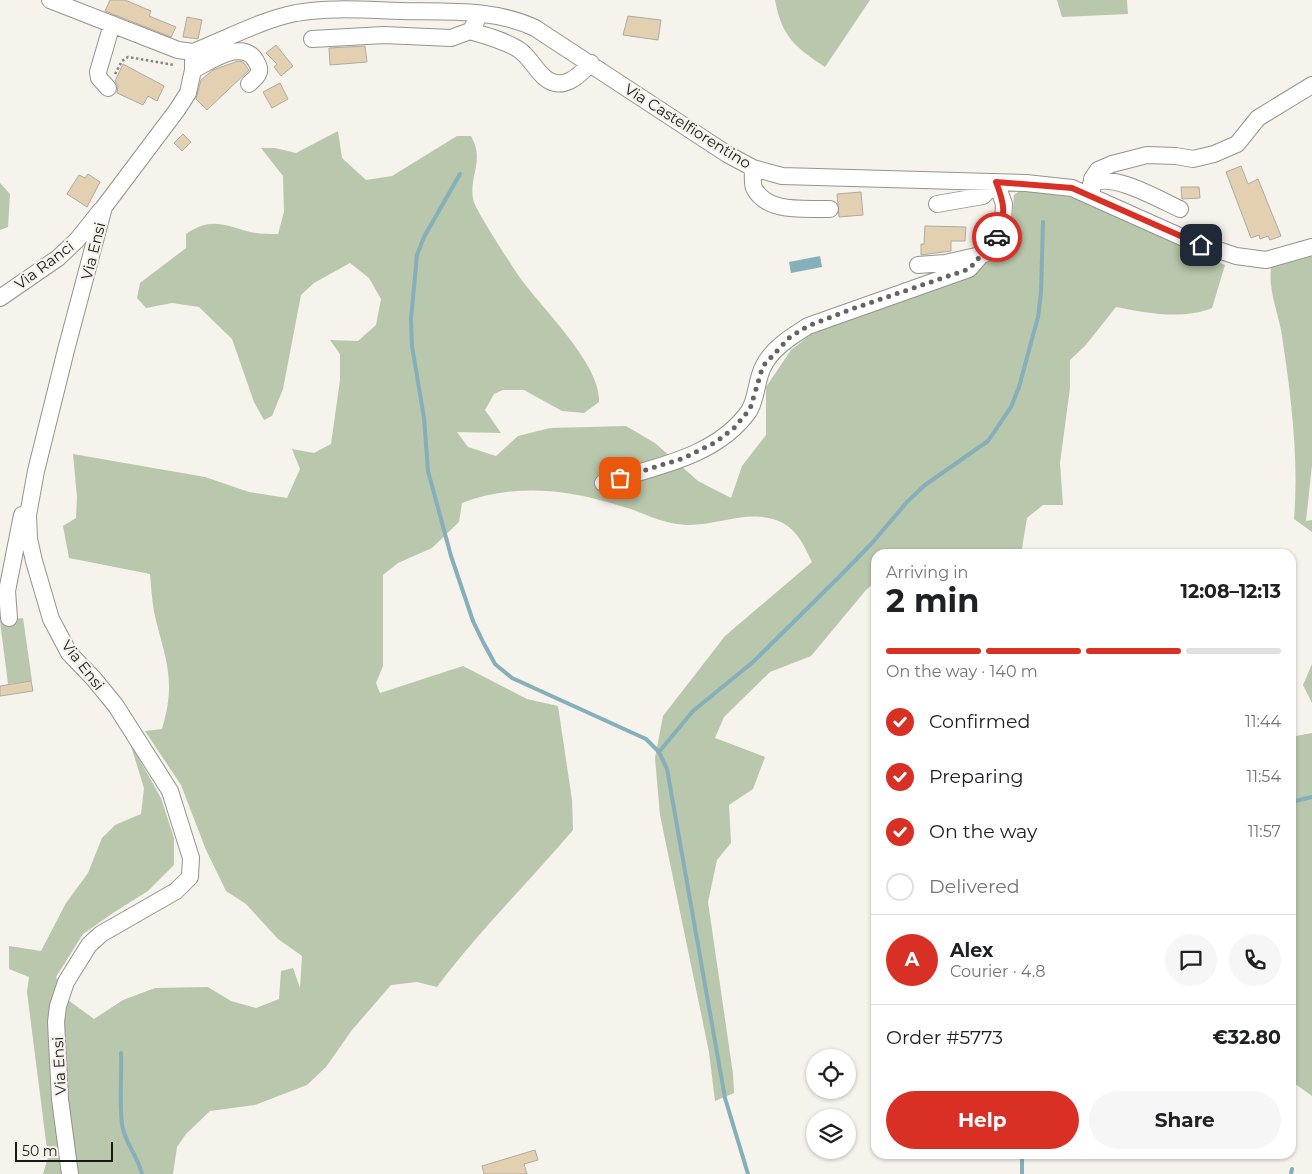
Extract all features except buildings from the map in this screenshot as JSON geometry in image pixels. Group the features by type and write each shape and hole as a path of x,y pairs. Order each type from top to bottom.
{"street":[{"path":"50,0 178,50 192,52"},
{"name":"Via Castelfiorentino","path":"192,52 271,20 308,12 336,10 475,22 523,22 561,43 712,145 754,168 782,176 996,182 1092,190 1186,239 1236,256 1266,260 1312,247"},
{"path":"312,39 384,35 451,38 475,22 518,49 532,60 545,78 556,83 567,83 576,79 591,64"},
{"path":"108,88 99,78 98,72 112,24"},
{"name":"Via Ensi","path":"70,1174 60,1100 56,1022 58,1006 66,982 89,945 101,934 176,891 190,877 191,858 170,791 116,706 69,653 51,619 29,539 28,515 40,454 104,207 188,93 186,68 192,52"},
{"path":"186,68 207,64 223,53 242,52 256,60 260,68 258,76 249,84"},
{"path":"1092,190 1098,170 1112,164 1147,155 1176,156 1193,159 1214,154 1237,144 1258,118 1312,85"},
{"path":"754,168 754,187 764,200 780,208 830,209"},
{"path":"1092,190 1098,180 1104,180 1122,184 1180,209"},
{"path":"603,483 684,458 716,442 734,428 750,409 763,366 790,337 808,326 969,269 985,254 997,237 1003,220 1004,204 996,182 983,196 937,204"},
{"name":"Via Ranci","path":"0,298 58,258 77,240 104,207"},
{"path":"918,265 945,263 985,254"},
{"path":"9,618 7,591 28,485 36,460 40,454"}],"path":[{"path":"108,88 122,61 128,56 186,68"}],"green space":[{"path":"775,0 870,0 825,67 791,40 778,13"},
{"path":"1057,0 1127,0 1128,14 1062,17"},
{"path":"338,131 342,158 366,180 392,176 457,136 471,136 477,153 472,190 475,204 516,272 580,353 597,387 599,402 584,413 562,411 524,390 503,390 494,394 485,410 501,433 457,432 468,447 496,456 518,436 550,428 626,426 655,443 698,481 731,498 742,466 766,435 766,387 791,350 818,329 959,280 993,258 1012,221 1014,195 1022,189 1078,198 1225,265 1212,308 1201,312 1177,315 1116,307 1085,346 1070,360 1070,388 1060,463 1063,505 1043,505 1027,518 1022,549 871,549 871,586 811,656 770,672 724,717 715,738 765,757 753,789 729,805 731,843 717,860 708,902 733,1074 734,1093 715,1101 709,1052 660,815 655,758 663,716 725,636 812,562 793,530 783,523 772,519 748,517 698,525 686,525 660,520 601,500 561,492 522,491 502,493 462,503 459,522 432,548 398,563 383,575 383,666 376,683 380,693 463,666 527,699 558,706 572,800 573,830 453,966 437,987 417,982 391,985 352,1030 326,1067 307,1085 255,1105 210,1111 186,1134 177,1147 173,1174 43,1174 48,1157 27,992 29,977 9,969 9,946 41,951 66,903 88,873 102,838 115,825 141,814 144,788 130,743 161,798 174,838 174,865 148,891 83,934 56,977 68,1000 94,1019 123,1000 155,988 208,987 231,1001 256,1008 279,999 281,971 293,968 300,988 302,956 278,939 246,904 226,891 206,850 181,785 145,731 162,729 169,696 168,669 154,612 150,574 69,558 63,526 76,518 77,497 73,454 205,477 249,492 287,498 300,469 292,449 314,453 331,444 340,380 340,354 330,340 358,341 376,325 381,299 369,278 350,263 314,283 301,295 283,389 272,416 264,420 254,402 232,339 199,307 172,303 146,308 137,298 140,283 186,248 186,234 195,229 210,224 217,224 253,233 278,234 284,212 283,176 261,148 275,148 296,153"},
{"path":"0,183 10,194 8,227 0,230"},
{"path":"1312,251 1312,465 1306,521 1312,520 1312,532 1294,519 1296,473 1291,404 1281,328 1272,294 1270,277 1271,268"},
{"path":"23,618 32,681 8,684 0,621"},
{"path":"1312,664 1312,703 1303,685"},
{"path":"1312,733 1312,1096 1296,1085 1296,736"}],"water":[{"path":"820,256 822,267 791,273 789,262"}],"waterway":[{"path":"460,174 424,237 417,255 411,319 412,346 424,418 428,471 451,556 473,621 495,664 512,678 646,739 659,752 667,769 725,1098 748,1174"},
{"path":"659,752 693,711 753,662 873,542 907,502 925,485 988,441 1011,407 1019,387 1038,317 1041,293 1043,222"},
{"path":"1296,801 1312,797"},
{"path":"121,1053 123,1131 142,1174"},
{"path":"1022,1159 1022,1174"},
{"path":"1291,1174 1292,1169"}],"way so far":[{"path":"620,478 684,458 716,442 734,428 750,409 763,366 790,337 808,326 849,310 969,269 985,254 997,237"}],"route":[{"path":"997,237 1003,220 1004,204 996,182 1026,183 1072,188 1092,195 1201,245"}]}
